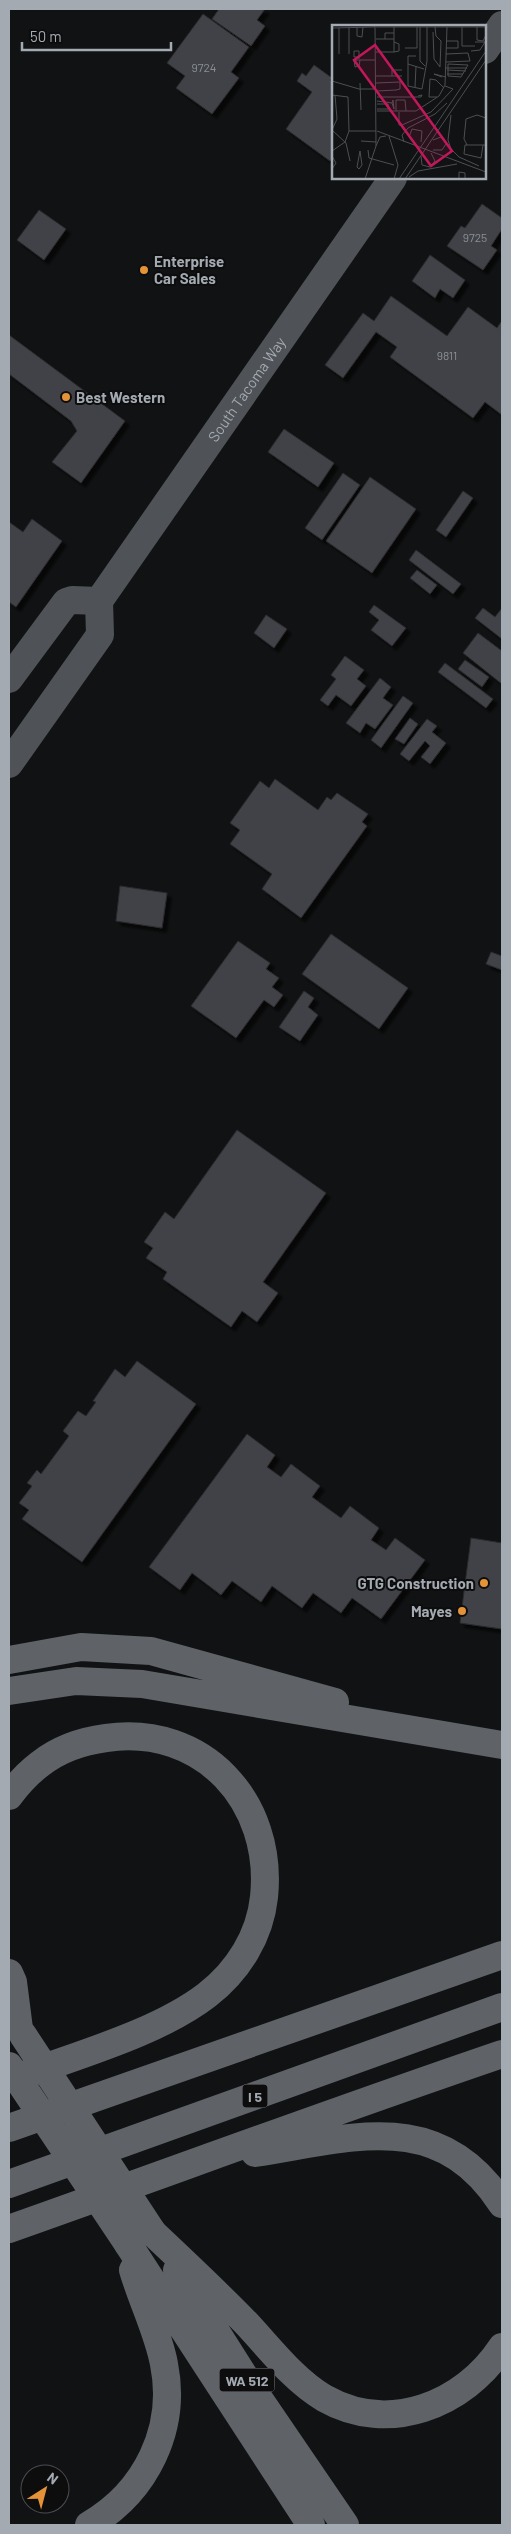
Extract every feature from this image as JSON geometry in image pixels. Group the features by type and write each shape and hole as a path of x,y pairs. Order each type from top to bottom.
{"highway":[{"path":"9,1660 81,1647 150,1651 236,1673 466,1741"},
{"path":"9,1691 76,1681 142,1684 466,1741 502,1745"},
{"path":"9,1796 27,1774 41,1763 71,1747 94,1740 114,1737 156,1739 196,1754 215,1766 232,1784 255,1822 261,1837 266,1872 262,1910 256,1932 235,1967 208,1995 170,2017 129,2036 9,2081"},
{"path":"9,2128 502,1955"},
{"path":"9,1973 13,1982 17,2026"},
{"name":"I 5","path":"9,2184 502,2007"},
{"name":"WA 512","path":"17,2026 255,2393 345,2525"},
{"path":"9,2229 204,2160 351,2105 502,2054"},
{"name":"WA 512","path":"9,2066 128,2244 311,2525"},
{"path":"204,2160 365,2135 390,2135 426,2143 451,2155 478,2175 502,2204"},
{"path":"9,2240 54,2213"},
{"path":"153,2233 213,2289 298,2378 316,2392 342,2406 361,2412 388,2414 413,2411 435,2405 454,2396 473,2382 502,2347"},
{"path":"89,2525 114,2508 136,2484 158,2447 166,2420 167,2390 164,2362 139,2290 128,2244"}],"main road":[{"path":"486,49 502,25"},
{"name":"South Tacoma Way","path":"100,601 392,179"},
{"path":"9,679 66,602 72,600 100,601 100,635 9,764"}],"building":[{"path":"219,9 265,9 257,20 265,26 251,46 212,19"},
{"path":"203,14 249,47 231,72 239,78 212,114 176,88 185,76 167,63"},
{"path":"314,65 332,78 330,80 332,81 332,158 330,161 286,129 312,92 297,81 302,73 306,76"},
{"path":"482,204 502,218 502,229 491,246 497,250 483,270 447,246 461,226 465,228"},
{"path":"39,210 66,229 44,260 17,240"},
{"path":"430,255 465,280 453,298 440,289 435,298 412,281"},
{"path":"391,296 447,336 468,307 497,328 502,323 502,415 485,402 473,418 390,357 397,347 376,332 343,378 325,365 363,313 374,321"},
{"name":"Best Western","path":"9,335 125,421 81,483 52,462 77,431 71,421 9,374"},
{"path":"284,429 334,463 318,487 268,452"},
{"path":"343,473 360,485 322,540 305,528"},
{"path":"370,477 416,509 372,573 326,541"},
{"path":"463,491 473,498 446,537 436,530"},
{"path":"32,519 62,541 16,607 9,602 9,522 23,532"},
{"path":"416,550 461,584 453,594 409,560"},
{"path":"417,570 437,585 430,594 410,578"},
{"path":"374,605 406,628 392,646 371,630 379,620 369,612"},
{"path":"483,608 495,617 502,608 502,639 475,618"},
{"path":"266,615 287,629 274,648 254,633"},
{"path":"478,633 502,651 502,684 463,653"},
{"path":"345,656 364,670 357,679 366,686 351,706 336,695 328,706 320,700 336,679 331,675"},
{"path":"465,660 489,677 482,687 458,669"},
{"path":"445,663 493,699 486,708 438,672"},
{"path":"380,678 391,687 383,698 393,705 375,729 366,723 360,733 346,723"},
{"path":"403,696 413,703 381,748 371,740"},
{"path":"410,718 418,724 404,744 395,739"},
{"path":"427,719 437,726 432,732 446,743 430,764 421,757 430,746 425,741 409,761 400,754"},
{"path":"275,779 318,810 327,797 331,800 337,793 368,814 362,822 367,826 301,918 262,889 272,874 230,844 240,830 230,823 260,781 269,788"},
{"path":"120,886 167,893 162,928 116,921"},
{"path":"331,934 408,988 379,1029 302,974"},
{"path":"238,941 270,963 266,969 279,978 272,987 283,995 274,1007 264,1000 236,1038 191,1006"},
{"path":"491,952 502,956 502,970 486,964"},
{"path":"304,991 314,998 308,1007 318,1015 300,1041 279,1027"},
{"path":"237,1130 326,1193 263,1282 278,1293 257,1322 242,1311 231,1327 163,1279 167,1272 146,1258 153,1248 144,1242 165,1212 174,1219"},
{"path":"137,1361 196,1404 82,1562 22,1519 29,1510 19,1503 32,1486 27,1483 37,1470 41,1474 69,1436 63,1431 78,1411 86,1416 96,1402 93,1401 115,1369 125,1377"},
{"path":"247,1434 275,1455 267,1467 281,1477 291,1464 320,1486 312,1497 341,1518 350,1506 379,1528 371,1540 386,1550 395,1538 425,1560 381,1619 352,1598 341,1613 313,1593 302,1608 272,1586 261,1602 232,1581 221,1595 192,1573 180,1590 149,1567"},
{"name":"GTG Construction","path":"471,1538 502,1543 502,1629 460,1623"}],"place":[{"name":"Enterprise Car Sales","path":"144,270"},
{"name":"Best Western","path":"66,397"},
{"name":"GTG Construction","path":"484,1583"},
{"name":"Mayes","path":"462,1611"}]}
